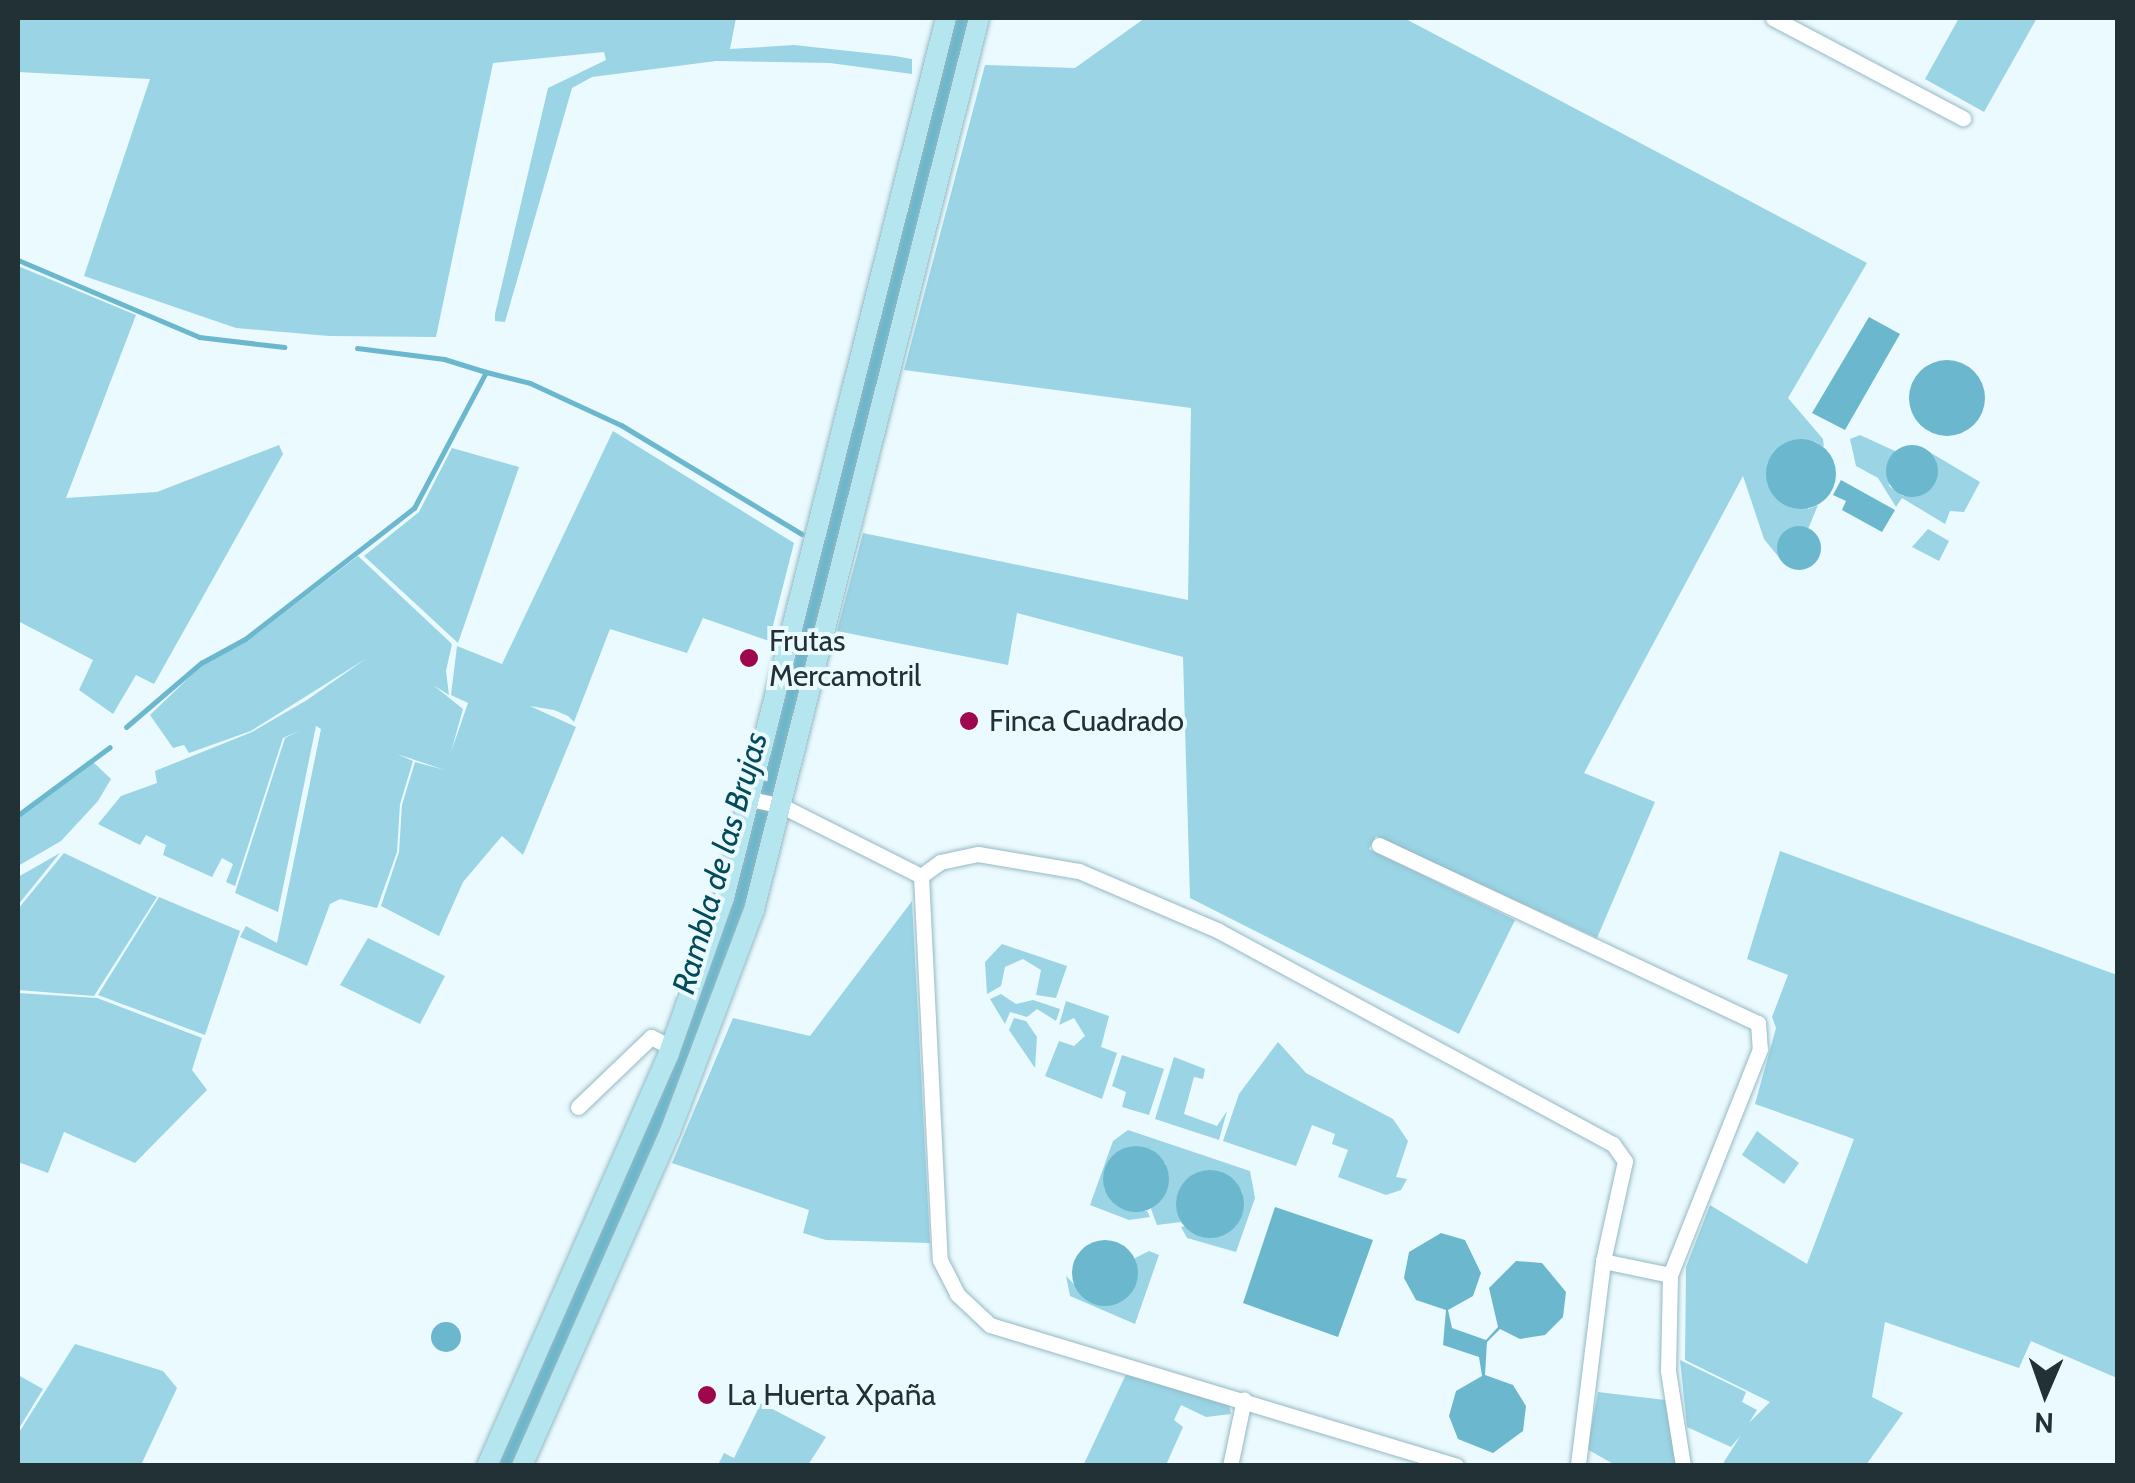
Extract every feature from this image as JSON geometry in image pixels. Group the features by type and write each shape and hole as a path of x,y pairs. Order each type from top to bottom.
{"street":[{"path":"487,1466 671,1047 724,898 946,18"},
{"path":"522,1466 717,1018 779,806 979,18"},
{"path":"1773,18 1963,118"},
{"path":"752,799 779,806 921,876"},
{"path":"1379,844 1758,1023 1760,1049 1670,1274 1668,1371 1683,1466"},
{"path":"921,876 940,862 978,854 1079,871 1217,930 1614,1144 1625,1160 1602,1262 1578,1466"},
{"path":"921,876 940,1260 958,1294 990,1325 1244,1398 1456,1466"},
{"path":"578,1107 651,1037 671,1047"},
{"path":"1602,1262 1670,1274"},
{"path":"1230,1466 1244,1398"}],"shaded area":[{"path":"18,18 736,18 730,49 794,45 895,56 912,59 912,74 830,63 716,61 592,77 572,88 505,322 495,321 495,314 548,88 606,60 604,52 493,63 436,337 329,336 236,328 84,276 150,79 18,72"},
{"path":"952,18 972,18 779,792 717,1004 517,1465 494,1466 679,1046"},
{"path":"1145,18 1404,18 1867,263 1788,398 1823,439 1824,447 1814,441 1808,509 1818,505 1808,529 1778,554 1781,560 1764,539 1743,476 1584,773 1655,802 1597,938 1376,836 1369,849 1515,920 1459,1034 1190,898 1183,657 1017,613 1008,665 837,631 863,533 1188,600 1191,408 904,370 985,65 1075,68"},
{"path":"1959,18 2037,18 1984,112 1925,79"},
{"path":"18,266 136,315 66,498 157,492 279,445 283,454 154,684 136,675 113,714 79,690 93,660 18,621"},
{"path":"1869,317 1900,334 1845,430 1812,413"},
{"path":"1947,360 1974,371 1985,398 1974,425 1947,436 1920,425 1909,398 1920,371"},
{"path":"613,431 794,543 769,641 703,618 687,653 610,629 574,722 554,710 530,706 576,727 523,855 502,836 463,882 439,936 381,906 399,852 402,805 415,762 445,770 397,754 413,761 400,804 397,852 377,908 340,899 330,904 307,966 240,937 246,926 277,943 321,729 316,726 278,912 235,893 285,738 301,730 283,738 235,886 226,882 233,864 222,858 212,877 163,855 166,845 146,835 140,845 98,824 121,796 157,783 155,771 252,732 367,658 251,731 189,753 184,745 173,748 150,715 202,665 247,641 358,556 452,644 446,671 449,695 433,685 463,709 451,752 468,703 451,695 457,646 502,664"},
{"path":"1860,435 1895,451 1889,486 1903,496 1936,461 1931,453 1980,482 1964,512 1950,511 1945,524 1902,498 1896,507 1878,478 1856,466 1850,439"},
{"path":"1801,439 1826,449 1836,474 1826,499 1801,509 1776,499 1766,474 1776,449"},
{"path":"1912,445 1930,453 1938,471 1930,489 1912,497 1894,489 1886,471 1894,453"},
{"path":"452,448 519,467 458,643 364,556 419,512"},
{"path":"1841,480 1895,510 1882,532 1842,510 1846,501 1833,495"},
{"path":"1799,526 1814,533 1821,548 1814,563 1799,570 1784,563 1777,548 1784,533"},
{"path":"1928,529 1949,541 1939,561 1912,547"},
{"path":"92,761 111,779 98,801 61,841 18,866 18,817"},
{"path":"1780,851 2117,975 2117,1378 2031,1341 2019,1368 1885,1322 1872,1397 1903,1413 1866,1465 1722,1465 1741,1435 1731,1447 1687,1427 1680,1360 1746,1392 1742,1402 1757,1410 1749,1423 1770,1402 1685,1360 1686,1267 1710,1205 1807,1264 1854,1139 1755,1104 1776,1028 1772,1017 1788,975 1747,959"},
{"path":"60,853 18,905 18,877"},
{"path":"64,853 157,897 94,996 18,990 18,909"},
{"path":"159,897 240,931 205,1035 98,995"},
{"path":"912,901 930,1243 826,1240 803,1233 809,1210 672,1163 733,1018 810,1036"},
{"path":"368,938 445,976 420,1024 340,985"},
{"path":"1002,944 1067,966 1056,998 1036,995 1041,970 1023,959 1005,967 1001,986 987,994 985,962"},
{"path":"18,993 97,998 202,1038 192,1070 207,1090 135,1163 64,1132 48,1173 18,1162"},
{"path":"1001,994 1016,1004 1033,1000 1060,1009 1056,1021 1037,1009 1027,1017 1010,1012 1005,1024 990,999"},
{"path":"1066,1001 1109,1016 1101,1047 1117,1053 1102,1099 1045,1076 1059,1041 1074,1046 1085,1036 1074,1018 1059,1025"},
{"path":"1014,1018 1026,1021 1037,1037 1035,1068 1009,1030"},
{"path":"1278,1042 1306,1073 1393,1119 1408,1141 1396,1177 1407,1179 1401,1190 1386,1195 1338,1177 1348,1150 1332,1144 1335,1134 1312,1125 1296,1166 1223,1141 1239,1094"},
{"path":"1122,1055 1164,1069 1149,1115 1122,1107 1126,1092 1112,1086"},
{"path":"1174,1057 1205,1069 1203,1079 1194,1077 1184,1114 1217,1126 1227,1111 1219,1140 1155,1119"},
{"path":"1128,1130 1250,1171 1255,1198 1236,1252 1187,1238 1181,1227 1243,1213 1242,1191 1185,1182 1177,1201 1181,1222 1157,1225 1151,1209 1166,1164 1150,1149 1104,1188 1116,1205 1147,1211 1150,1217 1129,1220 1090,1205 1113,1141"},
{"path":"1757,1131 1799,1163 1784,1184 1742,1155"},
{"path":"1136,1146 1159,1156 1169,1179 1159,1202 1136,1212 1113,1202 1103,1179 1113,1156"},
{"path":"1210,1170 1234,1180 1244,1204 1234,1228 1210,1238 1186,1228 1176,1204 1186,1180"},
{"path":"1275,1207 1373,1240 1338,1337 1243,1303"},
{"path":"1441,1233 1465,1240 1481,1273 1473,1296 1448,1310 1452,1328 1486,1340 1498,1327 1489,1288 1516,1261 1542,1263 1566,1292 1563,1317 1545,1335 1520,1339 1500,1329 1487,1342 1485,1375 1513,1385 1526,1406 1523,1431 1493,1453 1458,1439 1449,1416 1456,1391 1482,1376 1479,1357 1443,1345 1446,1310 1416,1300 1404,1278 1409,1252"},
{"path":"1105,1240 1128,1250 1138,1273 1128,1296 1105,1306 1082,1296 1072,1273 1082,1250"},
{"path":"1149,1251 1159,1255 1135,1324 1070,1296 1066,1276 1094,1304 1126,1298 1137,1279 1135,1258"},
{"path":"446,1322 460,1331 461,1337 452,1351 446,1352 432,1343 431,1337 440,1323"},
{"path":"75,1344 163,1371 177,1388 141,1465 18,1465 18,1434"},
{"path":"1127,1372 1229,1405 1231,1414 1206,1417 1181,1405 1174,1420 1183,1427 1166,1465 1083,1466"},
{"path":"18,1375 43,1389 18,1430"},
{"path":"1598,1392 1665,1400 1676,1465 1615,1465 1587,1449"},
{"path":"761,1403 826,1437 808,1465 718,1465 724,1453 734,1458"}],"waterway":[{"path":"18,260 199,337 284,347"},
{"path":"357,348 444,359 486,372"},
{"path":"126,727 201,663 245,639 414,508 486,372 530,383 621,425 802,534"},
{"path":"18,815 110,747"}],"place":[{"name":"Frutas Mercamotril","path":"749,658"},
{"name":"Finca Cuadrado","path":"969,721"},
{"name":"La Huerta Xpaña","path":"707,1395"}],"water label":[{"name":"Rambla de las Brujas","path":"720,863"}]}
